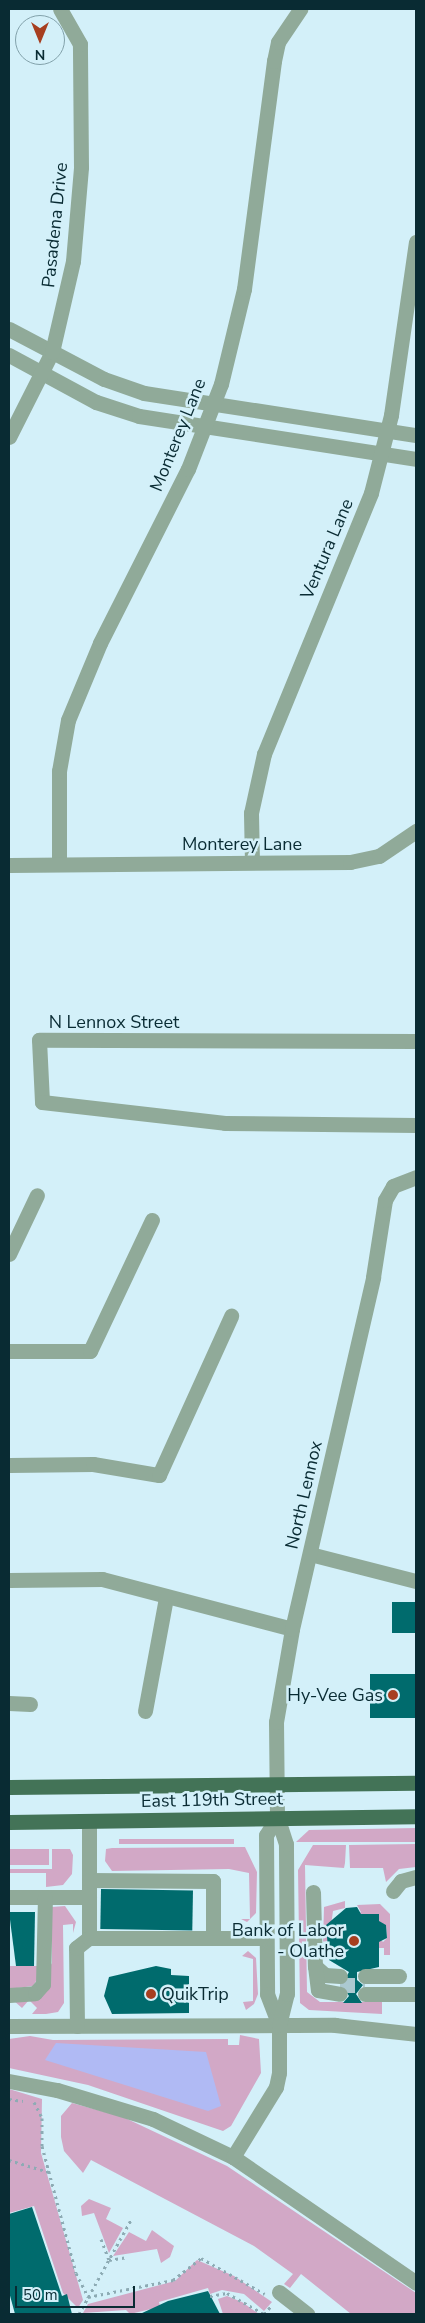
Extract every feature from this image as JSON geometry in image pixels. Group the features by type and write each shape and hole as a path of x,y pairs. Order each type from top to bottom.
{"main road":[{"name":"East 119th Street","path":"9,1787 416,1783"},
{"name":"East 119th Street","path":"9,1822 416,1816"}],"street":[{"name":"Pasadena Drive","path":"9,437 52,352 72,261 82,115 80,44 60,9"},
{"name":"Monterey Lane","path":"59,864 59,770 77,692 205,427 214,404 244,289 278,42 300,9"},
{"name":"Ventura Lane","path":"252,862 251,813 264,754 371,493 387,431 416,242"},
{"path":"9,329 123,387 214,404 416,435"},
{"path":"9,355 117,410 205,427 416,459"},
{"name":"Monterey Lane","path":"9,865 350,862 379,856 416,831"},
{"name":"N Lennox Street","path":"416,1041 39,1040 42,1102 224,1123 416,1125"},
{"name":"North Lennox","path":"277,1817 276,1722 292,1629 373,1277 385,1200 393,1186 416,1177"},
{"path":"9,1254 37,1194"},
{"path":"9,1351 90,1351 152,1220"},
{"path":"9,1465 93,1464 159,1475 231,1316"},
{"path":"310,1554 416,1581"},
{"path":"9,1580 102,1580 292,1629"},
{"path":"145,1711 166,1598"},
{"path":"9,1703 30,1704"},
{"path":"277,1817 266,1836 266,1994 279,2025"},
{"path":"233,2157 276,2087 279,2025 287,1994 286,1854 285,1837 277,1817"},
{"path":"89,1821 89,1938"},
{"path":"393,1891 401,1881 416,1877"},
{"path":"89,1880 213,1881 213,1938"},
{"path":"313,1892 315,1970 340,1985"},
{"path":"9,1897 89,1897"},
{"path":"9,1995 35,1993 43,1984 45,1897"},
{"path":"77,2026 76,1948 89,1938 266,1938"},
{"path":"365,1985 399,1985 416,1994"},
{"path":"9,2026 335,2025 416,2034"},
{"path":"9,2081 57,2090 154,2119 233,2157 416,2283"},
{"path":"280,2292 307,2314"}],"path":[{"path":"9,2099 36,2103 49,2172 76,2273 88,2297"},
{"path":"9,2160 49,2172"},
{"path":"79,2314 132,2218"},
{"path":"101,2239 109,2260"},
{"path":"109,2260 128,2257"},
{"path":"88,2297 173,2280 201,2258 274,2302 264,2314 227,2294 210,2296"}],"shaded area":[{"path":"416,1828 416,1842 296,1842 309,1830"},
{"path":"119,1839 234,1839 234,1844 119,1844"},
{"path":"416,1844 416,1867 399,1869 386,1882 383,1868 350,1868 349,1845"},
{"path":"313,1845 346,1845 344,1868 305,1865 307,1992 320,2002 382,2002 382,2014 309,2010 300,2003 298,1870"},
{"path":"245,1847 257,1872 256,1913 250,1919 249,1873 229,1869 112,1871 105,1861 106,1849 112,1848"},
{"path":"9,1849 49,1849 49,1865 9,1865"},
{"path":"52,1849 70,1849 73,1855 72,1874 63,1885 46,1887 46,1873 9,1873 9,1869 52,1869"},
{"path":"345,1901 345,1908 333,1911 329,1940 323,1943 324,1907"},
{"path":"380,1904 390,1914 390,1955 384,1955 384,1948 379,1948 379,1938 383,1942 387,1938 386,1925 357,1915 361,1912 357,1905"},
{"path":"65,1906 76,1922 73,1933 73,1924 63,1925 64,2003 58,2012 32,2014 37,2008 29,2000 22,2008 13,2000 9,2004 9,1999 31,1999 52,1963 52,1907"},
{"path":"248,1951 256,1958 258,1994 254,2004 246,2010 243,2002 253,2001 253,1959 242,1956"},
{"path":"9,1966 37,1966 38,1978 33,1986 9,1989"},
{"path":"240,2035 259,2039 261,2073 231,2126 223,2131 88,2085 9,2068 9,2039 30,2036 53,2040 228,2039 228,2045 239,2045"},
{"path":"9,2089 42,2099 41,2153 83,2300 78,2308 63,2293 34,2206 9,2213"},
{"path":"72,2103 123,2117 227,2166 416,2293 416,2314 351,2314 301,2274 290,2288 284,2284 293,2274 254,2246 91,2160 83,2173 64,2151 61,2137 61,2116"},
{"path":"89,2199 111,2208 106,2219 123,2228 109,2253 94,2213 82,2216 81,2206"},
{"path":"152,2230 174,2246 170,2257 161,2263 157,2249 113,2256 129,2232 146,2241"},
{"path":"197,2260 234,2276 272,2302 264,2311 244,2294 222,2290 210,2294 208,2288 159,2302 161,2310 153,2313 151,2309 130,2314 126,2310 83,2313 88,2304 175,2281"},
{"path":"227,2296 242,2302 259,2314 223,2314 218,2299"}],"water":[{"path":"56,2043 206,2052 221,2106 208,2111 45,2060"}],"building":[{"name":"Hy-Vee Gas","path":"392,1602 416,1602 416,1633 392,1633"},
{"name":"Hy-Vee Gas","path":"370,1674 416,1674 416,1718 370,1718"},
{"path":"101,1889 193,1891 192,1931 100,1929"},
{"name":"Bank of Labor - Olathe","path":"357,1907 361,1914 379,1914 379,1921 386,1925 387,1938 379,1942 379,1967 357,1972 357,1980 363,1985 356,1994 362,2003 343,2003 349,1996 342,1985 349,1972 329,1960 326,1925 346,1908"},
{"path":"9,1912 35,1912 34,1966 16,1966"},
{"name":"QuikTrip","path":"156,1966 171,1969 171,1975 189,1976 189,2013 112,2014 104,1996 109,1977"},
{"path":"32,2207 62,2296 67,2294 72,2314 15,2314 9,2292 9,2214"},
{"path":"208,2291 220,2314 140,2314 168,2301"}],"tunnel":[{"path":"340,1985 365,1985"}],"place":[{"name":"Hy-Vee Gas","path":"393,1695"},
{"name":"Bank of Labor - Olathe","path":"354,1941"},
{"name":"QuikTrip","path":"151,1994"}]}
